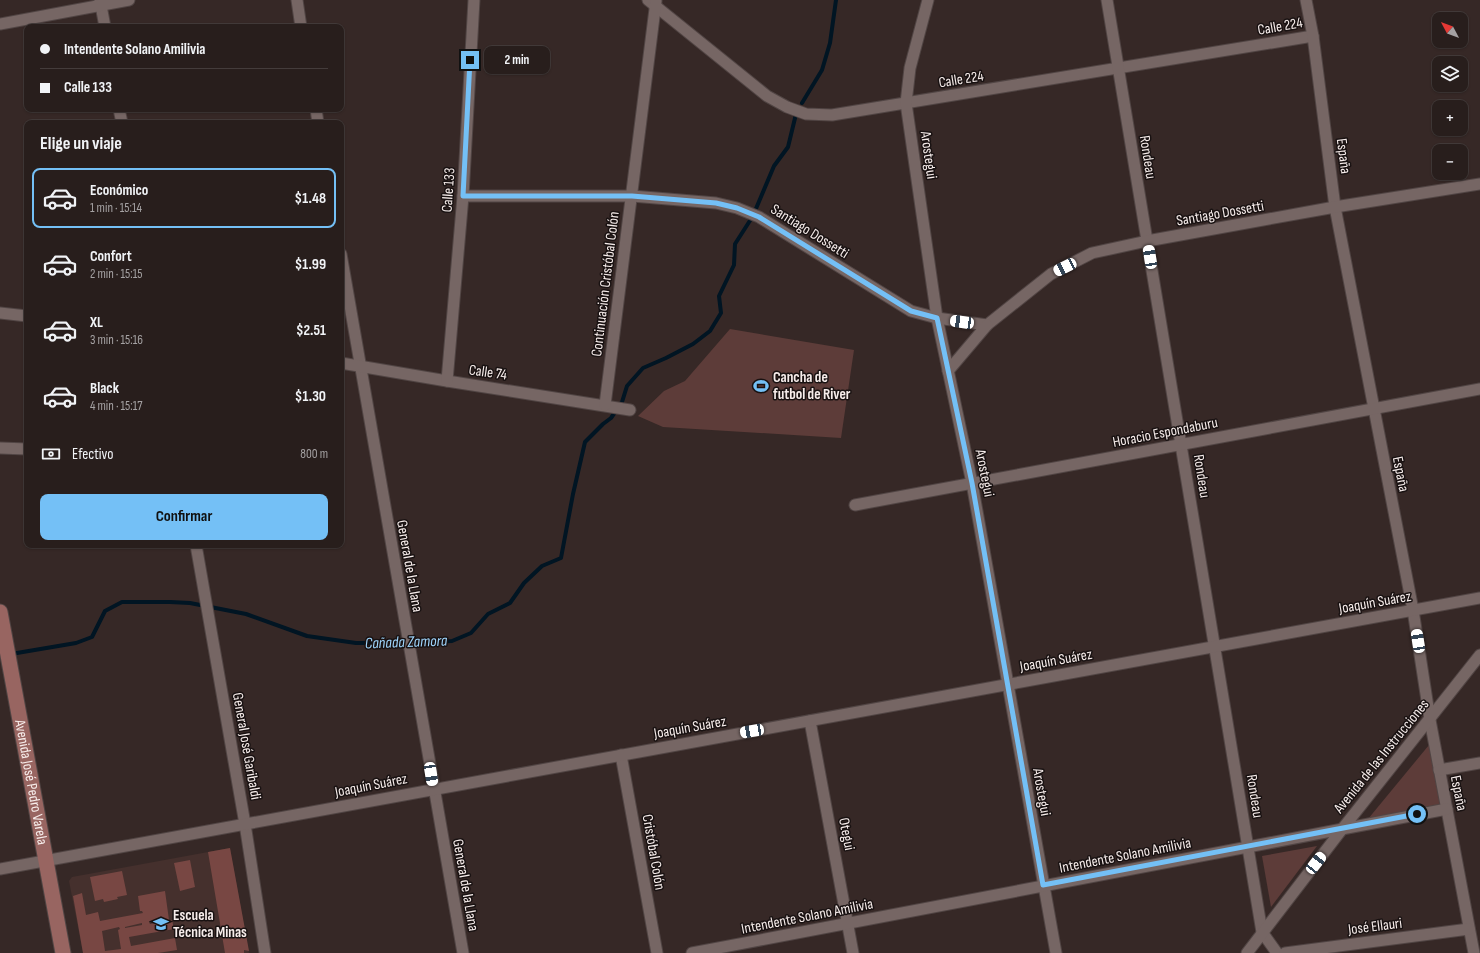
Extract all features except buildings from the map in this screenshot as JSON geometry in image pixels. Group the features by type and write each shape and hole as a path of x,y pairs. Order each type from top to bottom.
{"street":[{"path":"0,24 100,3 129,0"},
{"path":"297,0 301,24"},
{"name":"Calle 133","path":"447,381 463,196 474,0"},
{"name":"Arostegui","path":"928,0 910,68 906,103 937,318 972,483 1056,953"},
{"name":"Rondeau","path":"1107,0 1262,932 1277,953"},
{"name":"España","path":"1306,0 1313,36 1335,207 1413,610 1430,720 1474,953"},
{"name":"Calle 224","path":"653,2 767,96 787,107 806,114 832,115 1313,36"},
{"name":"Continuación Cristóbal Colón","path":"617,407 632,196 653,2"},
{"path":"100,3 104,24"},
{"name":"Santiago Dossetti","path":"948,371 987,325 1051,274 1092,253 1147,241 1335,207 1480,184"},
{"name":"Santiago Dossetti","path":"463,196 632,196 716,203 737,208 759,217 911,311 937,318 987,325"},
{"name":"General de la Llana","path":"344,272 411,652 433,789 463,953"},
{"path":"0,313 24,316"},
{"name":"Calle 74","path":"344,364 617,407"},
{"name":"Horacio Espondaburu","path":"855,505 1480,389"},
{"path":"0,448 24,449"},
{"name":"General José Garibaldi","path":"197,548 245,824 265,953"},
{"name":"Joaquín Suárez","path":"0,869 1480,598"},
{"name":"Avenida José Pedro Varela","path":"0,612 63,953"},
{"name":"Avenida de las Instrucciones","path":"1247,953 1343,828 1480,655"},
{"name":"Otegui","path":"810,720 854,953"},
{"name":"Cristóbal Colón","path":"621,755 657,953"},
{"path":"1439,770 1480,763"},
{"name":"Intendente Solano Amilivia","path":"692,953 1447,809"},
{"name":"José Ellauri","path":"1285,953 1469,929"}],"shaded area":[{"name":"Cancha de futbol de River","path":"730,329 854,350 841,438 663,427 638,416 664,391 685,381"},
{"path":"1429,745 1442,806 1368,819"},
{"path":"1317,846 1271,907 1262,856"},
{"name":"Escuela Técnica Minas","path":"230,848 249,953 83,953 69,881 72,877"}],"waterway":[{"name":"Cañada Zamora","path":"802,103 822,70 830,43 836,0"},
{"name":"Cañada Zamora","path":"755,211 774,166 788,147 796,114"},
{"name":"Cañada Zamora","path":"11,654 76,643 92,637 105,611 122,602 190,603 246,614 307,636 356,643 452,641 471,633 488,614 510,603 524,583 542,566 561,558 573,494 585,442 611,418 622,402 627,386 643,368 693,344 710,331 721,313 719,296 734,265 735,244 751,219"}],"place":[{"name":"Cancha de futbol de River","path":"761,386"},
{"name":"Escuela Técnica Minas","path":"161,924"}],"route":[{"path":"470,60 463,196 632,196 716,203 737,208 759,217 911,311 937,318 972,483 1043,885 1417,814"}]}
